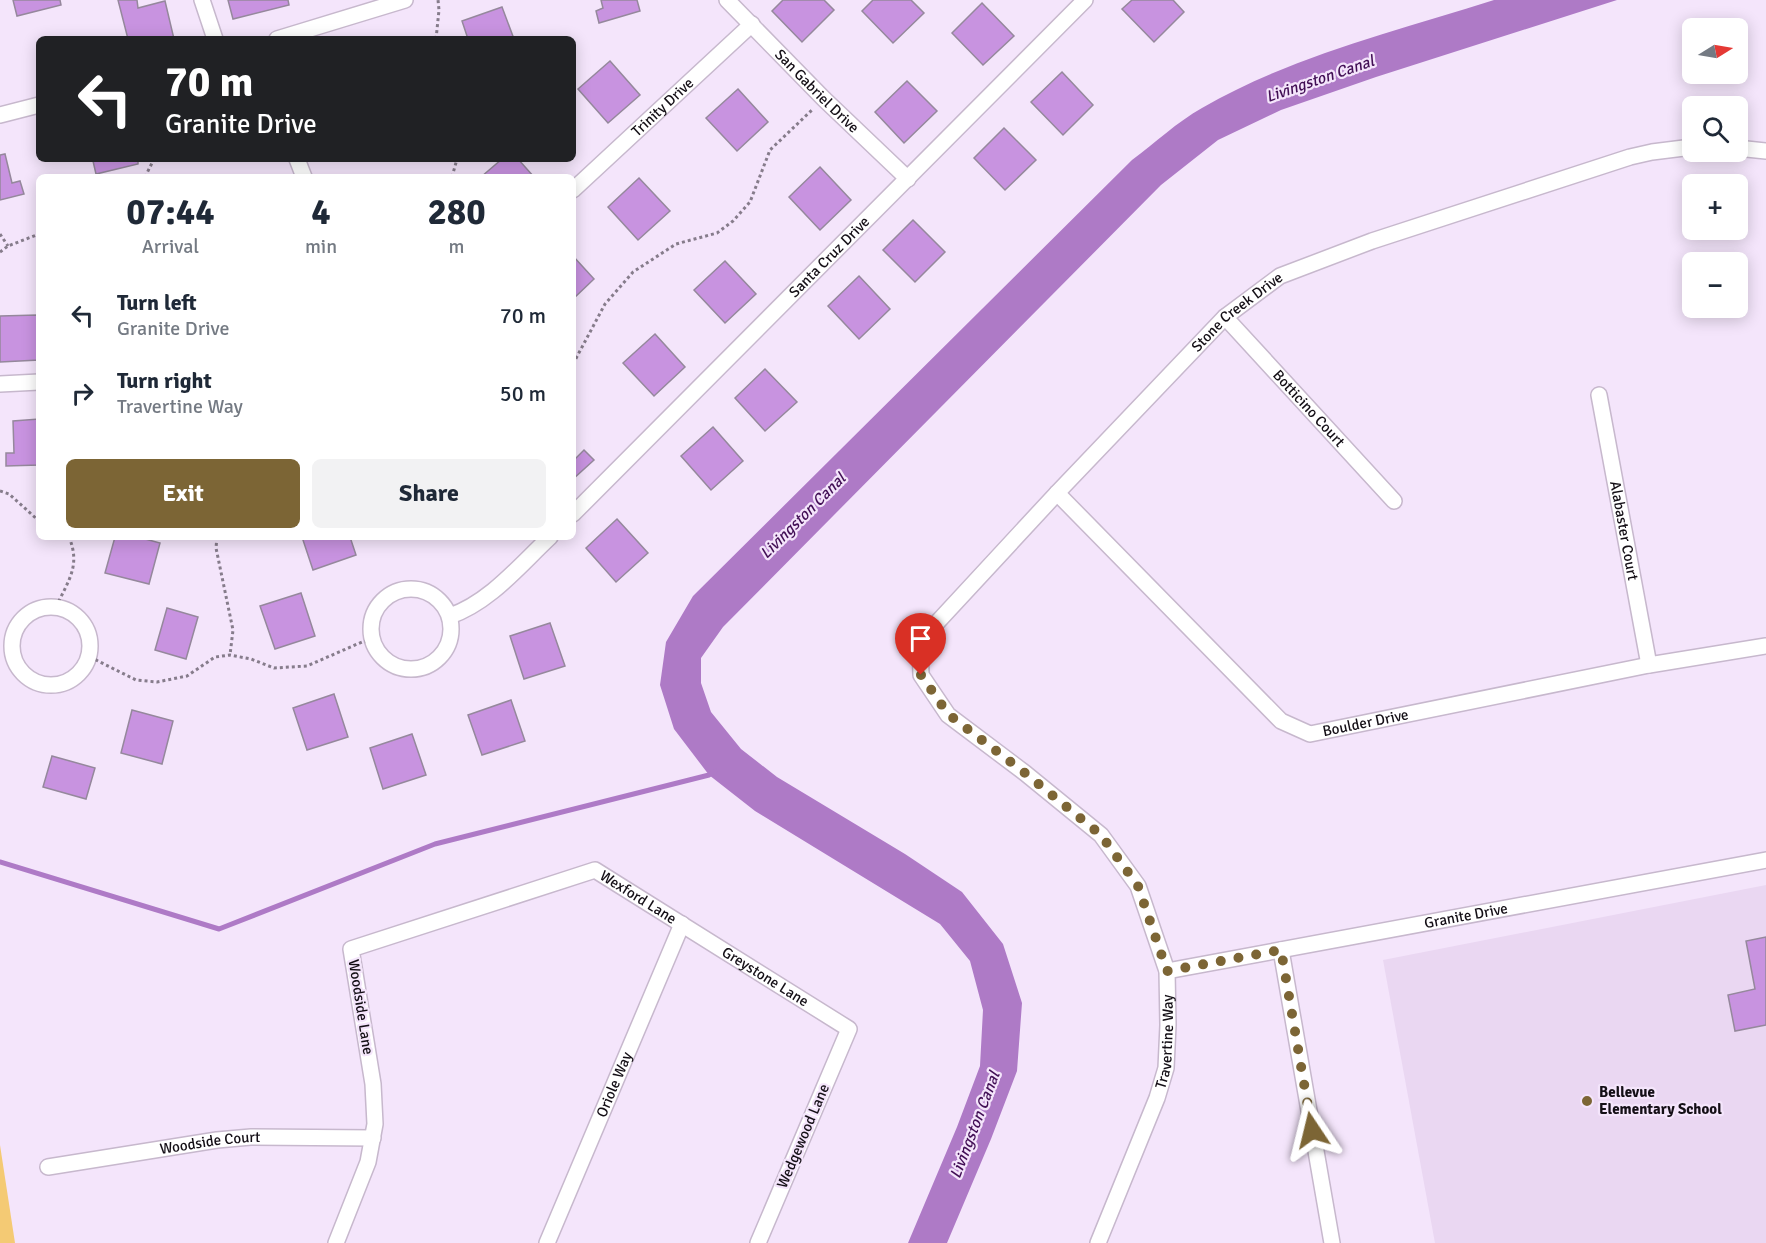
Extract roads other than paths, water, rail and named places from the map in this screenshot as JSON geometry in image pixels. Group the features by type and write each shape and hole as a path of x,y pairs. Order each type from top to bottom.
{"street":[{"path":"202,0 214,36"},
{"path":"287,36 405,0"},
{"name":"San Gabriel Drive","path":"727,0 824,99 908,179"},
{"name":"Santa Cruz Drive","path":"576,511 1085,0"},
{"name":"Trinity Drive","path":"576,187 752,24"},
{"path":"0,115 36,106"},
{"name":"Stone Creek Drive","path":"921,675 920,641 1225,317 1280,276 1326,257 1630,157 1682,148"},
{"path":"1748,149 1766,151"},
{"name":"Botticino Court","path":"1225,317 1394,501"},
{"path":"0,384 36,382"},
{"name":"Alabaster Court","path":"1599,395 1648,665"},
{"name":"Boulder Drive","path":"1057,494 1281,722 1310,734 1648,665 1766,646"},
{"path":"450,616 466,610 486,597 547,540"},
{"path":"404,589 428,592 436,597 450,616 452,630 448,646 440,658 429,666 416,670 392,665 382,658 372,641 373,616 379,604 390,594 404,589"},
{"path":"56,607 69,610 84,624 91,644 90,657 84,670 74,680 61,685 47,686 34,682 23,674 15,663 7,633 29,613 42,608 56,607"},
{"name":"Travertine Way","path":"921,675 948,714 1101,835 1138,886 1167,971 1166,1068 1157,1098 1098,1243"},
{"name":"Granite Drive","path":"1167,971 1766,860"},
{"name":"Wexford Lane","path":"595,870 682,924"},
{"name":"Woodside Lane","path":"336,1243 368,1162 375,1124 373,1084 351,950 595,870"},
{"name":"Greystone Lane","path":"682,924 849,1029"},
{"name":"Oriole Way","path":"547,1243 682,924"},
{"path":"1281,950 1332,1243"},
{"name":"Wedgewood Lane","path":"758,1243 849,1029"},
{"name":"Woodside Court","path":"48,1167 217,1140 251,1137 373,1138"}],"water":[{"name":"Livingston Canal","path":"1494,0 1617,0 1376,77 1281,110 1218,140 1161,185 723,627 701,658 701,683 711,712 741,749 777,777 905,854 962,892 1003,944 1022,1003 1017,1071 947,1243 908,1243 980,1066 983,1010 970,961 940,924 755,811 709,775 674,729 660,685 666,642 693,596 1132,160 1175,126 1236,90 1308,59"}],"waterway":[{"path":"0,862 219,929 435,844 709,775 715,771"}],"place":[{"name":"Bellevue Elementary School","path":"1587,1101"}]}
